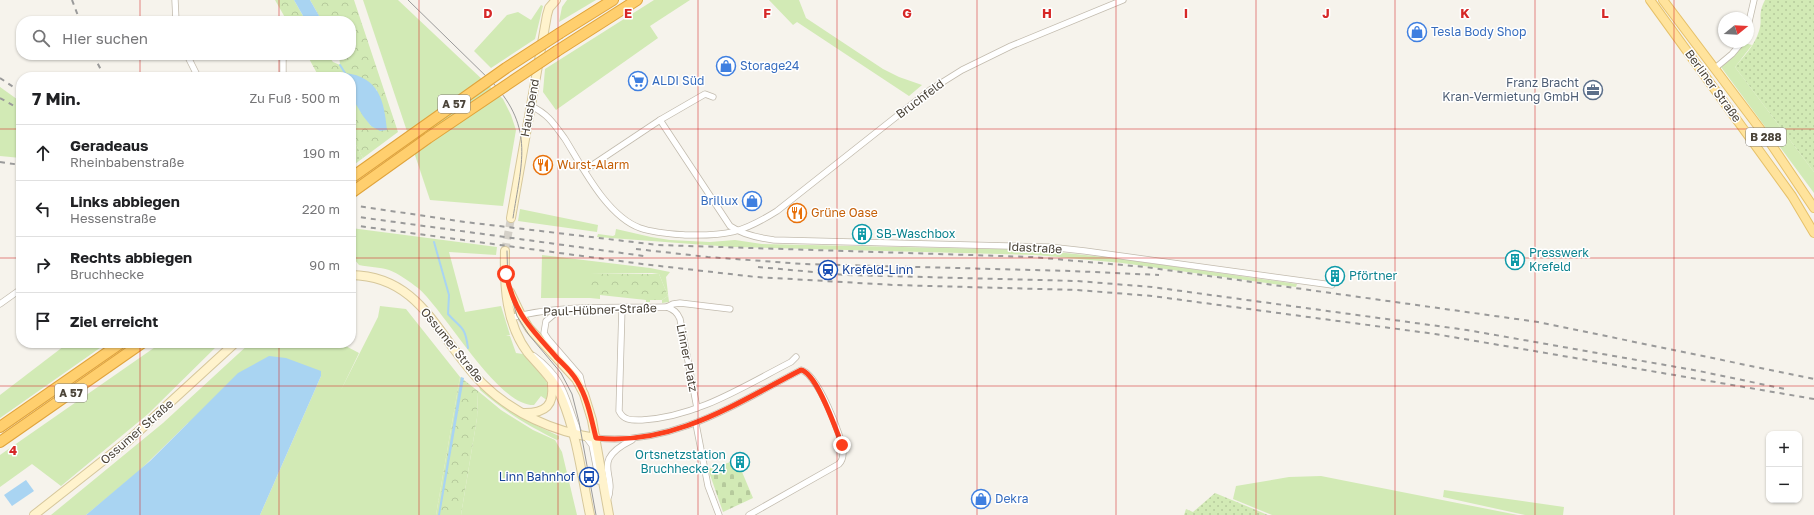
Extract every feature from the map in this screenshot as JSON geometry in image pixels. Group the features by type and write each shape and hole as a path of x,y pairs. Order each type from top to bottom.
{"highway":[{"name":"A 57","path":"356,174 506,68 613,0"},
{"name":"A 57","path":"356,189 428,138 557,50 638,0"},
{"name":"A 57","path":"0,427 114,348"},
{"name":"A 57","path":"0,442 135,348"}],"main road":[{"name":"Hausbend","path":"511,218 547,15 549,8 556,0"},
{"name":"Berliner Straße","path":"1650,0 1788,190 1814,233"},
{"name":"Berliner Straße","path":"1663,0 1767,138 1814,208"},
{"path":"505,251 510,318 526,350 552,381 579,436 590,515"},
{"path":"506,274 509,290 529,328 576,379 583,391 596,438 609,515"},
{"name":"Ossumer Straße","path":"356,275 372,277 398,287 409,294 423,306 478,378 499,398 522,413 579,436 596,438"},
{"name":"Ossumer Straße","path":"34,515 128,441 230,348"},
{"path":"522,413 538,413 545,409 550,403 552,395 552,381"}],"street":[{"path":"175,0 176,16"},
{"name":"Bruchfeld","path":"531,106 542,111 554,123 602,196 616,212 631,224 640,228 676,234 716,235 738,232 752,226 777,211 930,90 952,75 1011,46 1123,0"},
{"path":"1751,12 1754,0"},
{"path":"1714,69 1737,48"},
{"path":"190,60 196,72"},
{"path":"283,60 283,72"},
{"path":"585,170 660,120 705,94 713,97"},
{"path":"660,120 730,226 738,232"},
{"name":"Idastraße","path":"738,232 774,240 1056,248 1332,285"},
{"path":"0,304 16,292"},
{"path":"667,308 673,304 680,303 730,309"},
{"name":"Paul-Hübner-Straße","path":"510,318 559,310 622,307 667,308"},
{"name":"Linner Platz","path":"622,307 619,411 621,416 633,420 664,418 697,408 791,362 796,357"},
{"name":"Linner Platz","path":"667,308 673,309 680,319 697,408"},
{"path":"559,310 546,321 544,333 580,376 583,384 583,391"},
{"path":"526,350 555,374 563,388 579,436 592,445 605,515"},
{"path":"596,438 634,439 666,433 696,424 801,370 804,370 811,377 830,413 842,445 842,460 839,464 749,515"},
{"path":"696,424 708,486 719,515"},
{"path":"607,501 610,493 606,469 611,456 618,449 634,439"}],"green space":[{"path":"275,0 294,0 303,16 284,16"},
{"path":"310,0 354,0 398,132 363,158 356,145 356,104 371,126 377,90 356,79 356,72 316,72 310,60 332,60 340,65 340,60 356,60 356,16 319,16"},
{"path":"363,0 398,0 503,99 516,130 503,206 430,200"},
{"path":"567,0 596,0 559,22 562,7"},
{"path":"654,0 690,0 650,26 658,38 556,110 543,92 545,69"},
{"path":"769,0 799,0 806,18 883,69 899,77 922,85 909,96 797,22 793,25"},
{"path":"1765,0 1814,0 1814,172 1735,67 1750,48 1754,48 1754,42 1760,27 1761,9"},
{"path":"541,5 543,6 535,39 491,68 474,51 507,15 518,12 531,20"},
{"path":"1739,48 1750,48 1735,67 1814,172 1814,193 1721,67"},
{"path":"0,87 16,98 16,158 0,156"},
{"path":"356,145 363,158 356,163"},
{"path":"520,209 598,225 597,232 518,221"},
{"path":"356,229 497,247 496,255 449,252 465,312 501,306 510,335 506,335 510,336 516,353 523,354 534,365 546,381 550,389 548,401 541,396 534,405 520,401 504,391 488,375 430,300 418,288 393,271 359,265 356,261"},
{"path":"616,229 670,240 710,242 735,240 762,244 1037,250 1123,259 1297,284 1296,287 1122,263 1036,255 733,247 597,237 598,234 613,236 615,235"},
{"path":"542,255 650,268 670,272 666,277 669,302 662,303 662,300 668,296 659,274 652,273 590,274 590,298 541,298"},
{"path":"590,274 659,274 668,296 662,300 650,300 650,302 646,302 646,300 600,295 600,299 590,298"},
{"path":"380,306 406,309 460,377 436,515 260,515 321,376 188,423 136,474 86,515 51,515 163,423 245,348 350,348 359,353 341,390 378,317"},
{"path":"61,348 100,348 0,418 0,395"},
{"path":"154,348 215,348 148,414 61,486 32,464 0,487 0,455"},
{"path":"460,377 478,391 477,418 461,515 436,515"},
{"path":"479,386 507,408 537,426 559,436 559,439 557,440 517,418 489,398 480,390"},
{"path":"478,391 501,410 533,430 555,440 562,452 577,515 461,515 477,418"},
{"path":"737,460 753,498 723,512 708,469"},
{"path":"1321,476 1518,515 1272,515 1233,499 1236,486 1289,477"},
{"path":"1444,490 1564,507 1563,515 1525,515 1443,497"},
{"path":"1215,493 1268,515 1184,515 1186,509 1193,512"}],"water":[{"path":"294,0 310,0 319,16 303,16"},
{"path":"356,75 365,79 378,92 384,109 387,130 380,131 371,126 356,104"},
{"path":"269,356 286,358 321,371 321,376 260,515 86,515 150,461 238,373"},
{"path":"461,377 464,378 440,515 438,515"},
{"path":"26,480 34,491 12,506 4,495"}],"waterway":[{"path":"340,65 344,72"},
{"path":"434,242 449,295 448,314 464,331 468,348"}],"tunnel":[{"path":"505,251 511,218"}],"tram line":[{"path":"408,0 493,83 506,100 515,116 520,132 522,148 519,181 513,218"},
{"path":"507,251 508,286 517,316 529,335 561,373 572,394 579,422 596,515"}],"railway":[{"path":"72,0 78,16"},
{"path":"96,60 102,72"},
{"path":"0,78 16,89"},
{"path":"0,98 16,107"},
{"path":"0,162 16,164"},
{"path":"356,206 465,222 658,245 1032,257 1145,267 1538,322 1814,379"},
{"path":"356,217 644,256"},
{"path":"356,226 642,264 756,277 894,285 1077,290 1152,296 1435,334 1814,399"},
{"path":"636,249 708,257 803,264 1071,271 1159,275"},
{"path":"758,267 846,275 1077,281 1152,287 1467,330 1699,371 1785,389"}],"place":[{"name":"Tesla Body Shop","path":"1417,32"},
{"name":"Storage24","path":"726,66"},
{"name":"ALDI Süd","path":"638,81"},
{"name":"Franz Bracht Kran-Vermietung GmbH","path":"1593,90"},
{"name":"Wurst-Alarm","path":"543,165"},
{"name":"Brillux","path":"752,201"},
{"name":"Grüne Oase","path":"797,213"},
{"name":"SB-Waschbox","path":"862,234"},
{"name":"Presswerk Krefeld","path":"1515,260"},
{"name":"Krefeld-Linn","path":"828,270"},
{"name":"Pförtner","path":"1335,276"},
{"name":"Ortsnetzstation Bruchhecke 24","path":"740,462"},
{"name":"Linn Bahnhof","path":"589,477"},
{"name":"Dekra","path":"981,499"}],"route":[{"path":"506,274 509,290 529,328 576,379 588,405 596,438 612,440 634,439 666,433 696,424 801,370 804,370 811,377 822,397 830,413 842,445"}]}
